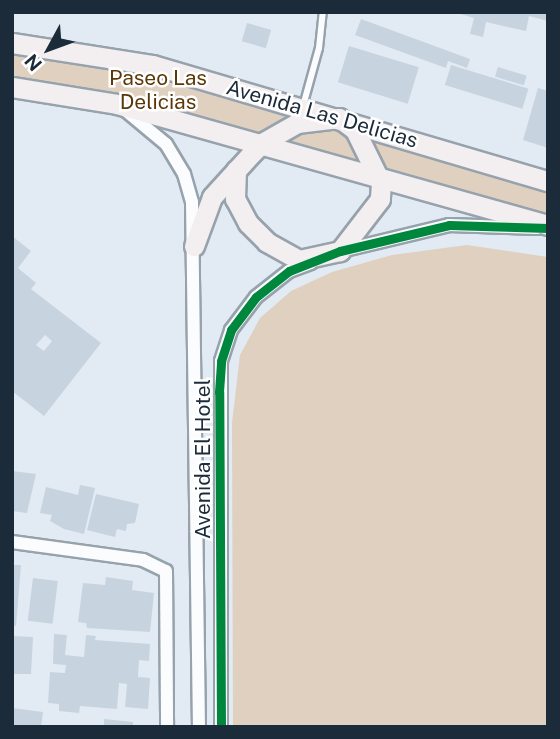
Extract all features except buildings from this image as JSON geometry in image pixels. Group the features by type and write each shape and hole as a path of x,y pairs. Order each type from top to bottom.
{"main road":[{"name":"Avenida Las Delicias","path":"12,43 153,65 548,181"},
{"name":"Avenida Las Delicias","path":"12,87 117,104 377,174 548,227"},
{"path":"194,246 212,197 236,170 262,144 297,123 339,118 355,130 377,174 380,199 340,251 299,260 267,242 248,223 235,199 236,170"}],"street":[{"name":"Avenida El Hotel","path":"117,104 166,145 184,174 194,246 199,727"},
{"name":"Avenida Las Delicias","path":"340,251 449,225 548,227"},
{"name":"Avenida El Hotel","path":"221,727 221,361 231,330 256,297 289,271 340,251"},
{"path":"12,542 143,560 166,571 170,588 167,727"}],"lane":[{"path":"303,108 319,48 323,12"}],"green space":[{"name":"Paseo Las Delicias","path":"12,43 153,65 548,181 548,225 12,87"},
{"path":"467,245 548,257 548,727 233,727 232,423 240,355 260,318 291,291 332,272 392,255"}],"cycle path":[{"path":"221,727 219,392 221,361 231,330 256,297 289,271 340,251 449,225 548,228"}]}
